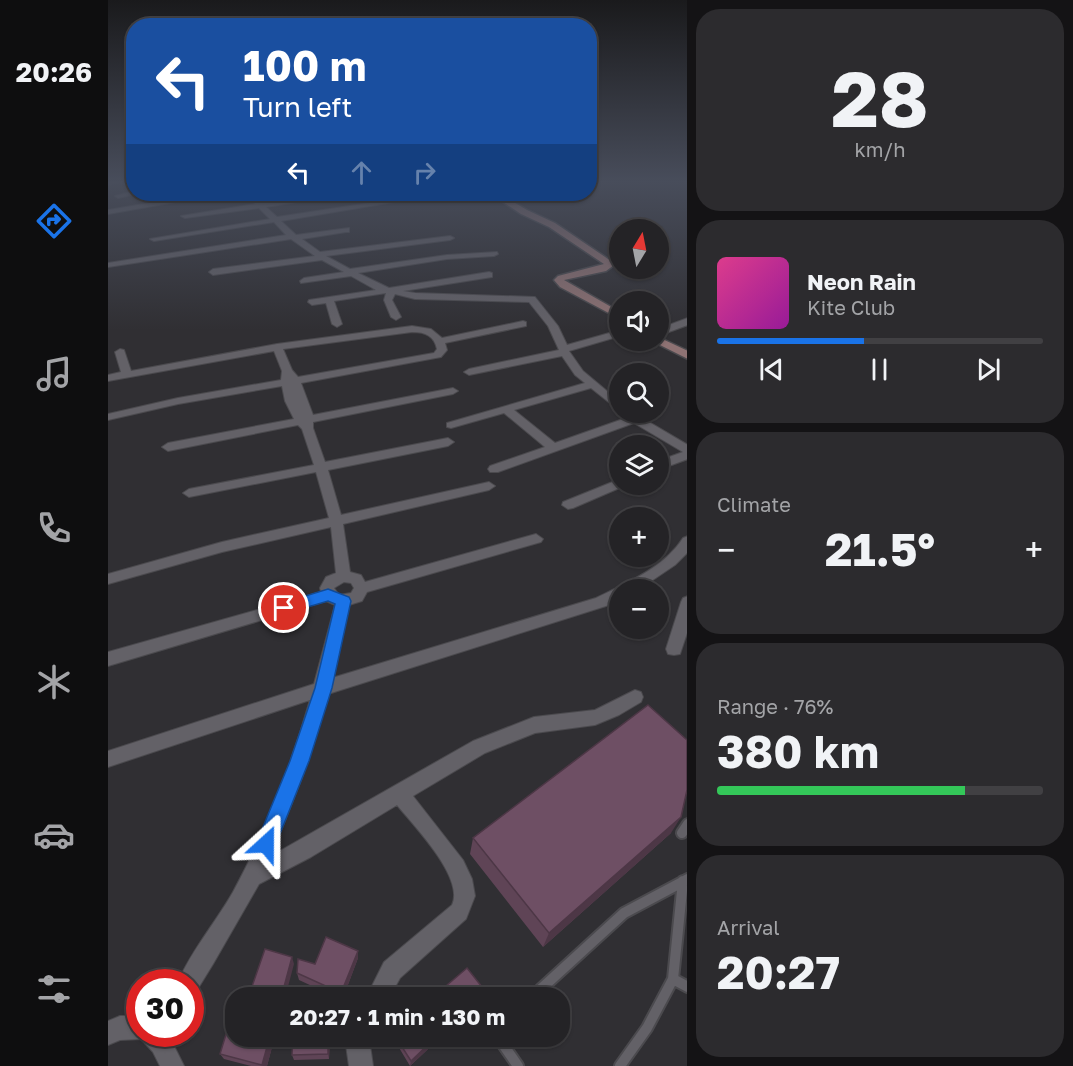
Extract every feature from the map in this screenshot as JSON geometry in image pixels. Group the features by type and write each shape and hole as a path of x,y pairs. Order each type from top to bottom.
{"street":[{"path":"154,239 208,231 220,247"},
{"path":"287,231 320,256 389,292 439,298 532,299 553,326 579,373 609,399"},
{"path":"108,265 340,231"},
{"path":"347,231 354,239"},
{"path":"560,231 609,265 603,269 559,280 563,285 609,310"},
{"path":"207,261 215,275 320,256 450,238"},
{"path":"253,254 261,266"},
{"path":"304,281 447,257 494,254"},
{"path":"312,302 489,275"},
{"path":"389,292 388,300 396,317"},
{"path":"329,300 337,324"},
{"path":"669,328 687,321"},
{"path":"440,341 524,324"},
{"path":"108,378 278,348 419,329 432,332 440,341 442,350 437,355 289,378 108,417"},
{"path":"469,372 565,350 609,336"},
{"path":"669,346 687,356"},
{"path":"278,348 321,465 338,521 343,576"},
{"path":"120,352 127,374"},
{"path":"451,425 591,385"},
{"path":"168,447 305,423 453,390"},
{"path":"506,410 554,448"},
{"path":"494,469 554,448 613,423"},
{"path":"641,423 687,452"},
{"path":"189,493 321,465 448,442"},
{"path":"669,461 687,452"},
{"path":"108,579 222,547 489,486"},
{"path":"568,505 609,488"},
{"path":"361,588 536,539"},
{"path":"642,579 685,547 687,541"},
{"path":"197,969 252,877 281,811 324,688 336,598 328,583 343,576 356,579 361,588"},
{"path":"108,659 336,598 357,597 361,588"},
{"path":"108,759 609,598"},
{"path":"674,649 687,602"},
{"path":"252,877 479,747 534,725 595,717 635,697"},
{"path":"383,987 392,969 459,912 464,903 465,891 456,867 400,794"},
{"path":"108,1033 120,1028 126,1029"},
{"path":"164,1047 172,1066"},
{"path":"358,1047 361,1066"}],"lane":[{"path":"682,833 687,824"},
{"path":"620,1066 647,1028 673,979 685,880"},
{"path":"543,987 624,913 685,880"},
{"path":"673,979 687,987"},
{"path":"505,1047 518,1066"}],"building":[{"path":"648,705 687,740 687,790 681,817 549,933 473,838"},
{"path":"326,937 358,951 343,987 328,987 297,973 298,959 315,964"},
{"path":"265,949 292,957 284,987 252,987"},
{"path":"467,968 482,987 445,987"},
{"path":"225,1038 225,1047 267,1047 262,1065 220,1054"},
{"path":"292,1047 328,1047 328,1054 292,1055"},
{"path":"402,1047 426,1047 411,1061"}],"route":[{"path":"266,844 300,761 324,688 343,601 337,601 328,595 284,608"}]}
